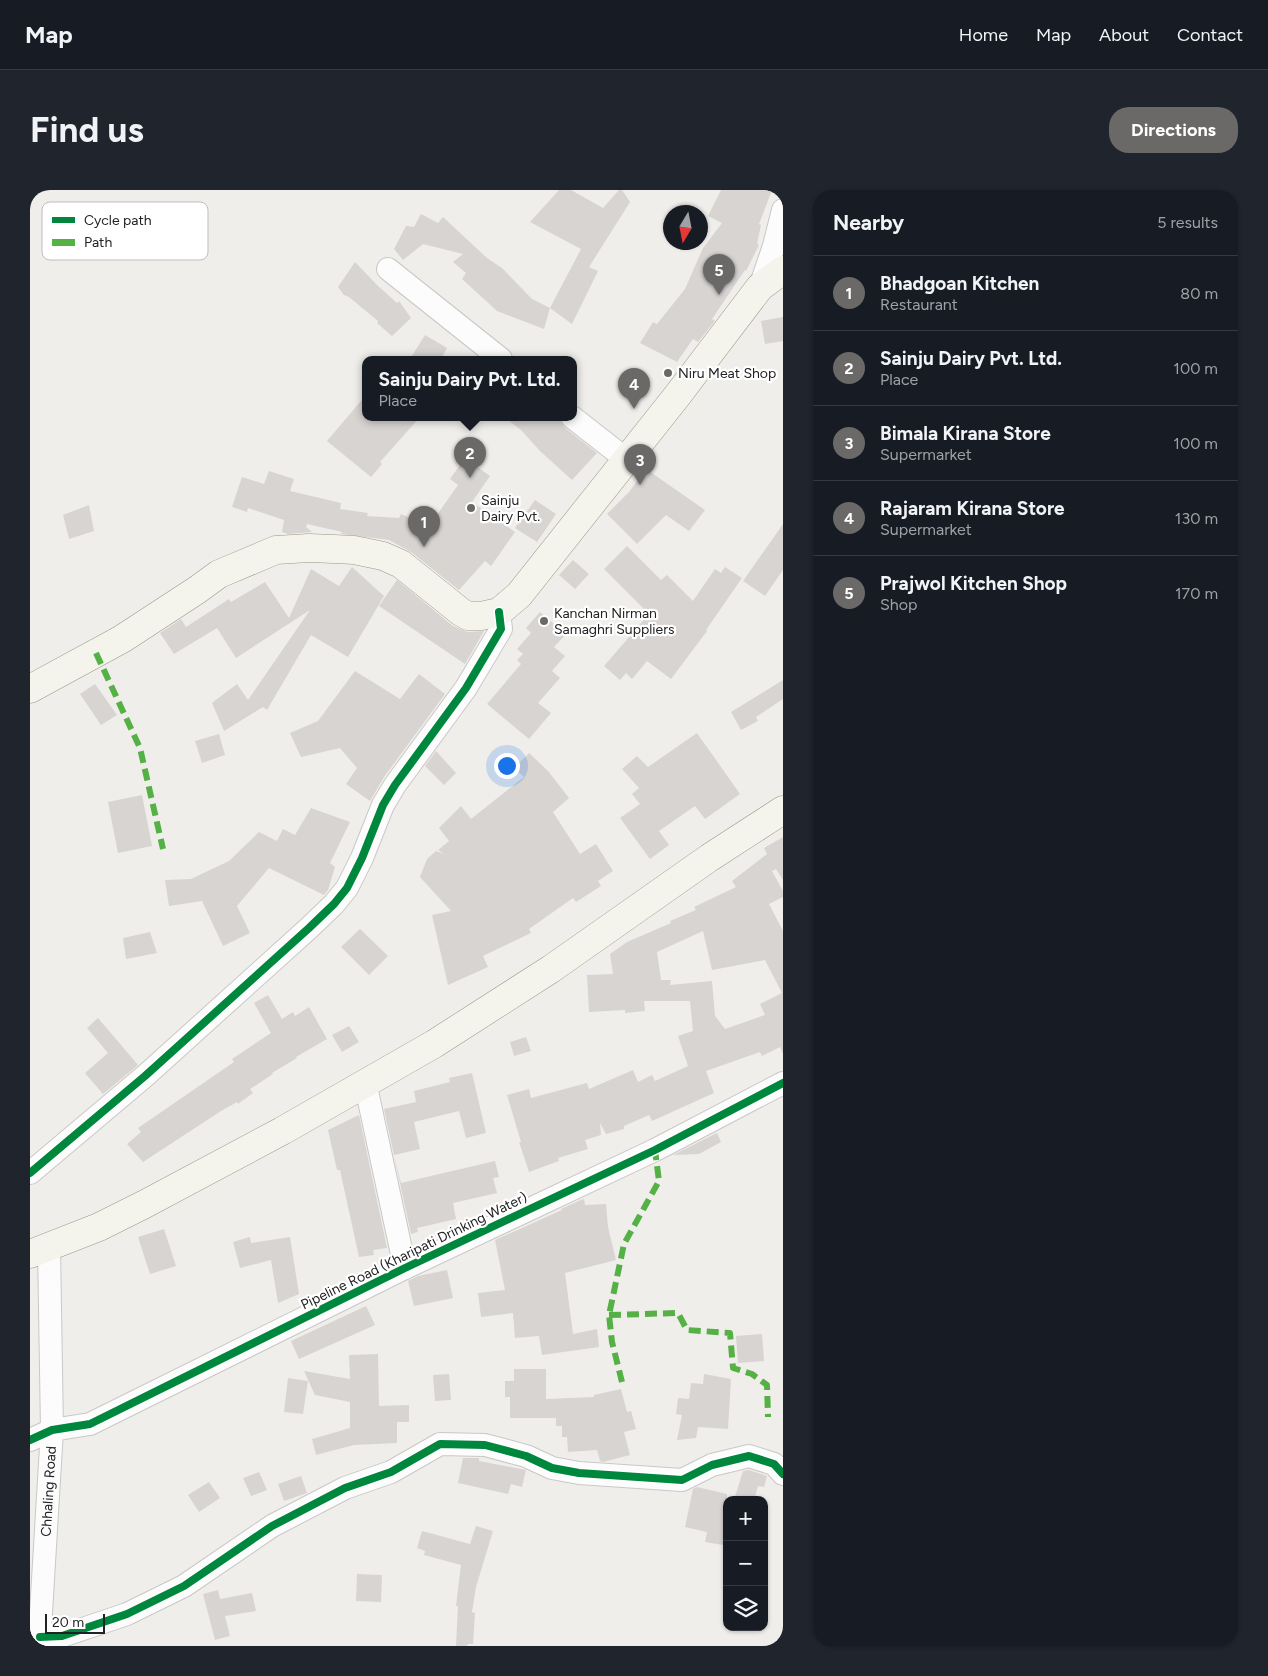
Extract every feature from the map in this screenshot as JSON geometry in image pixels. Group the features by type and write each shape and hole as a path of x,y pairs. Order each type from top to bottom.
{"main road":[{"path":"30,688 122,639 219,574 276,550 309,548 354,550 383,556 401,564 461,612 474,616 499,612 519,596 627,460 760,287 783,270"},
{"path":"40,1250 99,1227 145,1204 282,1131 434,1044 551,969 709,858 783,810"}],"street":[{"path":"760,287 774,246 783,210"},
{"path":"388,269 497,356"},
{"path":"577,421 627,460"},
{"path":"30,1173 145,1076 310,928 334,904 354,877 383,805 395,785 466,688 501,629 499,612"},
{"path":"365,1082 405,1268"},
{"name":"Pipeline Road (Kharipati Drinking Water)","path":"30,1440 52,1430 90,1424 405,1268 655,1150 783,1083"},
{"name":"Chhaling Road","path":"39,1642 52,1430 40,1250"},
{"path":"39,1642 127,1614 176,1590 272,1526 344,1488 391,1472 440,1444 485,1445 526,1456 552,1468 579,1473 682,1480 712,1465 749,1456 774,1464 783,1474"}],"building":[{"path":"559,190 571,190 603,208 619,190 622,190 630,202 589,267 598,271 572,324 550,308 581,249 530,222"},
{"path":"721,190 772,190 759,224 761,225 757,244 759,245 746,271 712,319 715,321 698,342 693,339 677,362 640,343 653,322 657,324 685,289 702,250 708,250 708,241 722,223 708,216"},
{"path":"421,214 438,223 443,217 487,258 502,268 532,299 550,308 544,329 497,311 462,279 466,273 453,262 463,254 423,244 403,260 394,249 406,226 414,227"},
{"path":"355,262 397,303 399,301 411,318 392,336 377,323 378,321 344,295 338,287"},
{"path":"783,317 783,341 765,344 761,321"},
{"path":"425,335 447,348 443,356 412,356"},
{"path":"362,400 362,421 416,421 380,462 382,464 371,477 327,441"},
{"path":"509,421 560,421 564,427 597,453 572,480 540,451 521,430"},
{"path":"465,458 490,476 472,502 515,532 491,566 485,561 459,590 411,552 389,540 341,534 342,532 307,524 306,527 312,532 288,534 282,532 284,520 248,508 247,512 232,507 242,477 264,484 269,471 294,479 290,491 341,503 340,509 368,513 367,516 399,518 401,514 429,526 458,485 450,479"},
{"path":"646,469 705,510 689,531 666,515 637,544 607,514 629,492"},
{"path":"535,500 556,514 537,542 515,528"},
{"path":"89,505 94,531 69,539 63,515"},
{"path":"783,524 783,570 765,596 743,581"},
{"path":"627,546 661,580 667,575 693,601 715,569 721,573 725,567 742,578 707,631 671,679 647,661 632,679 626,673 620,680 604,666 649,614 604,569"},
{"path":"573,560 589,574 575,589 559,575"},
{"path":"352,567 384,596 348,657 311,635 267,710 263,707 224,731 212,703 237,684 248,700 310,610 236,658 217,628 174,654 160,633 181,619 186,627 229,599 231,602 265,582 289,618 311,569 339,586"},
{"path":"397,580 453,626 468,632 484,631 465,664 379,606"},
{"path":"540,612 566,634 554,647 565,656 552,671 560,678 538,703 551,713 529,739 487,704 521,664 517,660 523,654 517,649 531,633 526,628"},
{"path":"355,671 400,699 419,674 445,694 384,777 370,801 346,784 357,768 340,748 301,757 290,733 318,721"},
{"path":"783,680 783,699 756,717 758,721 741,730 731,712"},
{"path":"95,684 117,715 101,725 80,694"},
{"path":"697,733 740,794 705,819 695,806 659,831 669,845 650,859 620,818 640,804 632,794 639,788 622,769 637,756 648,767"},
{"path":"219,734 225,755 202,763 195,741"},
{"path":"436,751 456,773 444,785 425,766"},
{"path":"529,753 548,771 569,798 553,812 580,854 596,844 613,871 598,881 601,886 576,902 573,898 529,929 531,933 483,956 488,967 448,985 432,915 451,911 420,877 427,859 436,851 444,854 438,850 449,841 439,828 461,806 471,819 524,777 514,768"},
{"path":"142,795 152,846 118,853 108,802"},
{"path":"311,808 350,822 330,863 335,867 328,890 324,895 269,868 237,906 250,933 223,946 202,901 169,906 165,880 191,879 229,861 259,832 277,841 283,829 295,835"},
{"path":"783,837 783,880 776,869 772,871 783,891 783,897 769,904 783,931 783,1054 780,1047 762,1056 760,1052 706,1071 714,1093 652,1121 649,1115 624,1126 624,1129 606,1134 600,1123 601,1135 585,1140 588,1149 558,1158 559,1161 529,1172 507,1095 529,1089 531,1098 587,1083 589,1089 633,1070 638,1082 652,1075 655,1081 688,1066 678,1036 693,1031 690,1001 644,1001 645,1011 625,1013 625,1010 589,1012 587,975 613,974 610,954 627,942 671,923 670,921 696,910 694,907 736,887 732,881 767,854 764,848","holes":["703,931 712,970 765,960 782,993 760,1004 765,1015 725,1029 715,1016 712,981 670,985 671,980 661,980 657,952"]},
{"path":"360,929 388,956 369,975 341,947"},
{"path":"150,932 157,953 126,959 123,938"},
{"path":"268,995 282,1019 293,1012 295,1016 309,1007 327,1039 296,1057 250,1089 253,1093 238,1104 237,1102 221,1111 143,1162 127,1144 141,1132 138,1128 234,1062 232,1059 271,1033 254,1003"},
{"path":"98,1018 138,1065 103,1094 85,1073 108,1053 87,1028"},
{"path":"349,1026 359,1042 342,1052 332,1035"},
{"path":"526,1037 531,1051 514,1056 510,1042"},
{"path":"472,1073 486,1133 466,1138 459,1111 414,1122 420,1149 394,1155 401,1183 495,1161 499,1177 493,1178 497,1193 453,1203 456,1219 417,1228 418,1232 411,1234 384,1109 416,1102 414,1091 450,1082 449,1078"},
{"path":"359,1115 387,1248 373,1250 374,1255 359,1257 340,1170 337,1170 328,1130"},
{"path":"717,1133 721,1142 699,1154 673,1155"},
{"path":"584,1199 585,1205 606,1204 608,1227 616,1260 565,1273 573,1334 597,1329 599,1347 542,1355 539,1336 515,1338 513,1313 481,1317 478,1293 505,1290 495,1240"},
{"path":"164,1229 176,1266 150,1274 138,1237"},
{"path":"250,1237 251,1243 290,1237 299,1294 278,1303 271,1260 240,1268 233,1242"},
{"path":"447,1270 453,1298 414,1306 408,1281 418,1276"},
{"path":"366,1306 375,1325 299,1359 291,1341"},
{"path":"762,1334 764,1361 738,1363 736,1336"},
{"path":"378,1354 379,1406 409,1405 409,1422 397,1422 397,1443 354,1445 316,1455 312,1439 350,1428 350,1402 315,1395 304,1371 350,1379 349,1355"},
{"path":"514,1369 546,1369 546,1399 594,1397 594,1395 621,1389 627,1412 631,1411 636,1429 624,1432 630,1455 603,1462 600,1461 597,1450 568,1452 567,1437 562,1437 562,1426 556,1426 556,1418 510,1418 510,1397 505,1397 505,1381 514,1381"},
{"path":"449,1374 451,1400 435,1401 433,1375"},
{"path":"704,1374 731,1379 728,1429 698,1427 696,1438 677,1440 682,1415 676,1414 678,1398 689,1399 691,1383 703,1384"},
{"path":"288,1378 308,1381 303,1414 284,1412"},
{"path":"463,1458 479,1458 479,1461 526,1470 522,1487 511,1484 508,1494 458,1483"},
{"path":"749,1470 767,1476 764,1487 758,1486 755,1496 735,1496 743,1471"},
{"path":"259,1472 267,1490 251,1496 243,1478"},
{"path":"301,1476 307,1493 284,1501 278,1484"},
{"path":"209,1482 220,1498 199,1512 188,1495"},
{"path":"697,1487 727,1494 727,1496 723,1496 723,1545 705,1542 707,1532 685,1527 693,1489"},
{"path":"476,1526 493,1531 476,1587 472,1612 475,1613 473,1644 456,1646 458,1606 456,1606 461,1565 424,1555 425,1551 417,1548 422,1531 470,1544"},
{"path":"357,1574 382,1575 381,1602 356,1601"},
{"path":"218,1590 220,1599 252,1593 256,1611 225,1616 230,1636 215,1640 203,1594"}],"marked path":[{"path":"96,653 140,748 163,849"},
{"path":"622,1382 612,1342 609,1315 624,1244 659,1181 655,1150"},
{"path":"609,1315 678,1313 687,1330 730,1333 733,1368 752,1374 767,1385 768,1417"}],"cycle path":[{"path":"30,1173 145,1076 334,904 347,888 362,858 383,805 395,785 466,688 501,629 499,612"},
{"path":"30,1440 52,1430 90,1424 405,1268 655,1150 783,1083"},
{"path":"40,1637 62,1636 127,1614 184,1586 272,1526 345,1488 391,1472 440,1444 485,1445 526,1456 552,1468 579,1473 682,1480 712,1465 749,1456 774,1464 783,1474"}],"place":[{"name":"Prajwol Kitchen Shop","path":"719,295"},
{"name":"Niru Meat Shop","path":"668,373"},
{"name":"Rajaram Kirana Store","path":"634,409"},
{"name":"Sainju Dairy Pvt. Ltd.","path":"470,478"},
{"name":"Bimala Kirana Store","path":"640,485"},
{"name":"Sainju Dairy Pvt.","path":"471,508"},
{"name":"Bhadgoan Kitchen","path":"424,547"},
{"name":"Kanchan Nirman Samaghri Suppliers","path":"544,621"}]}
